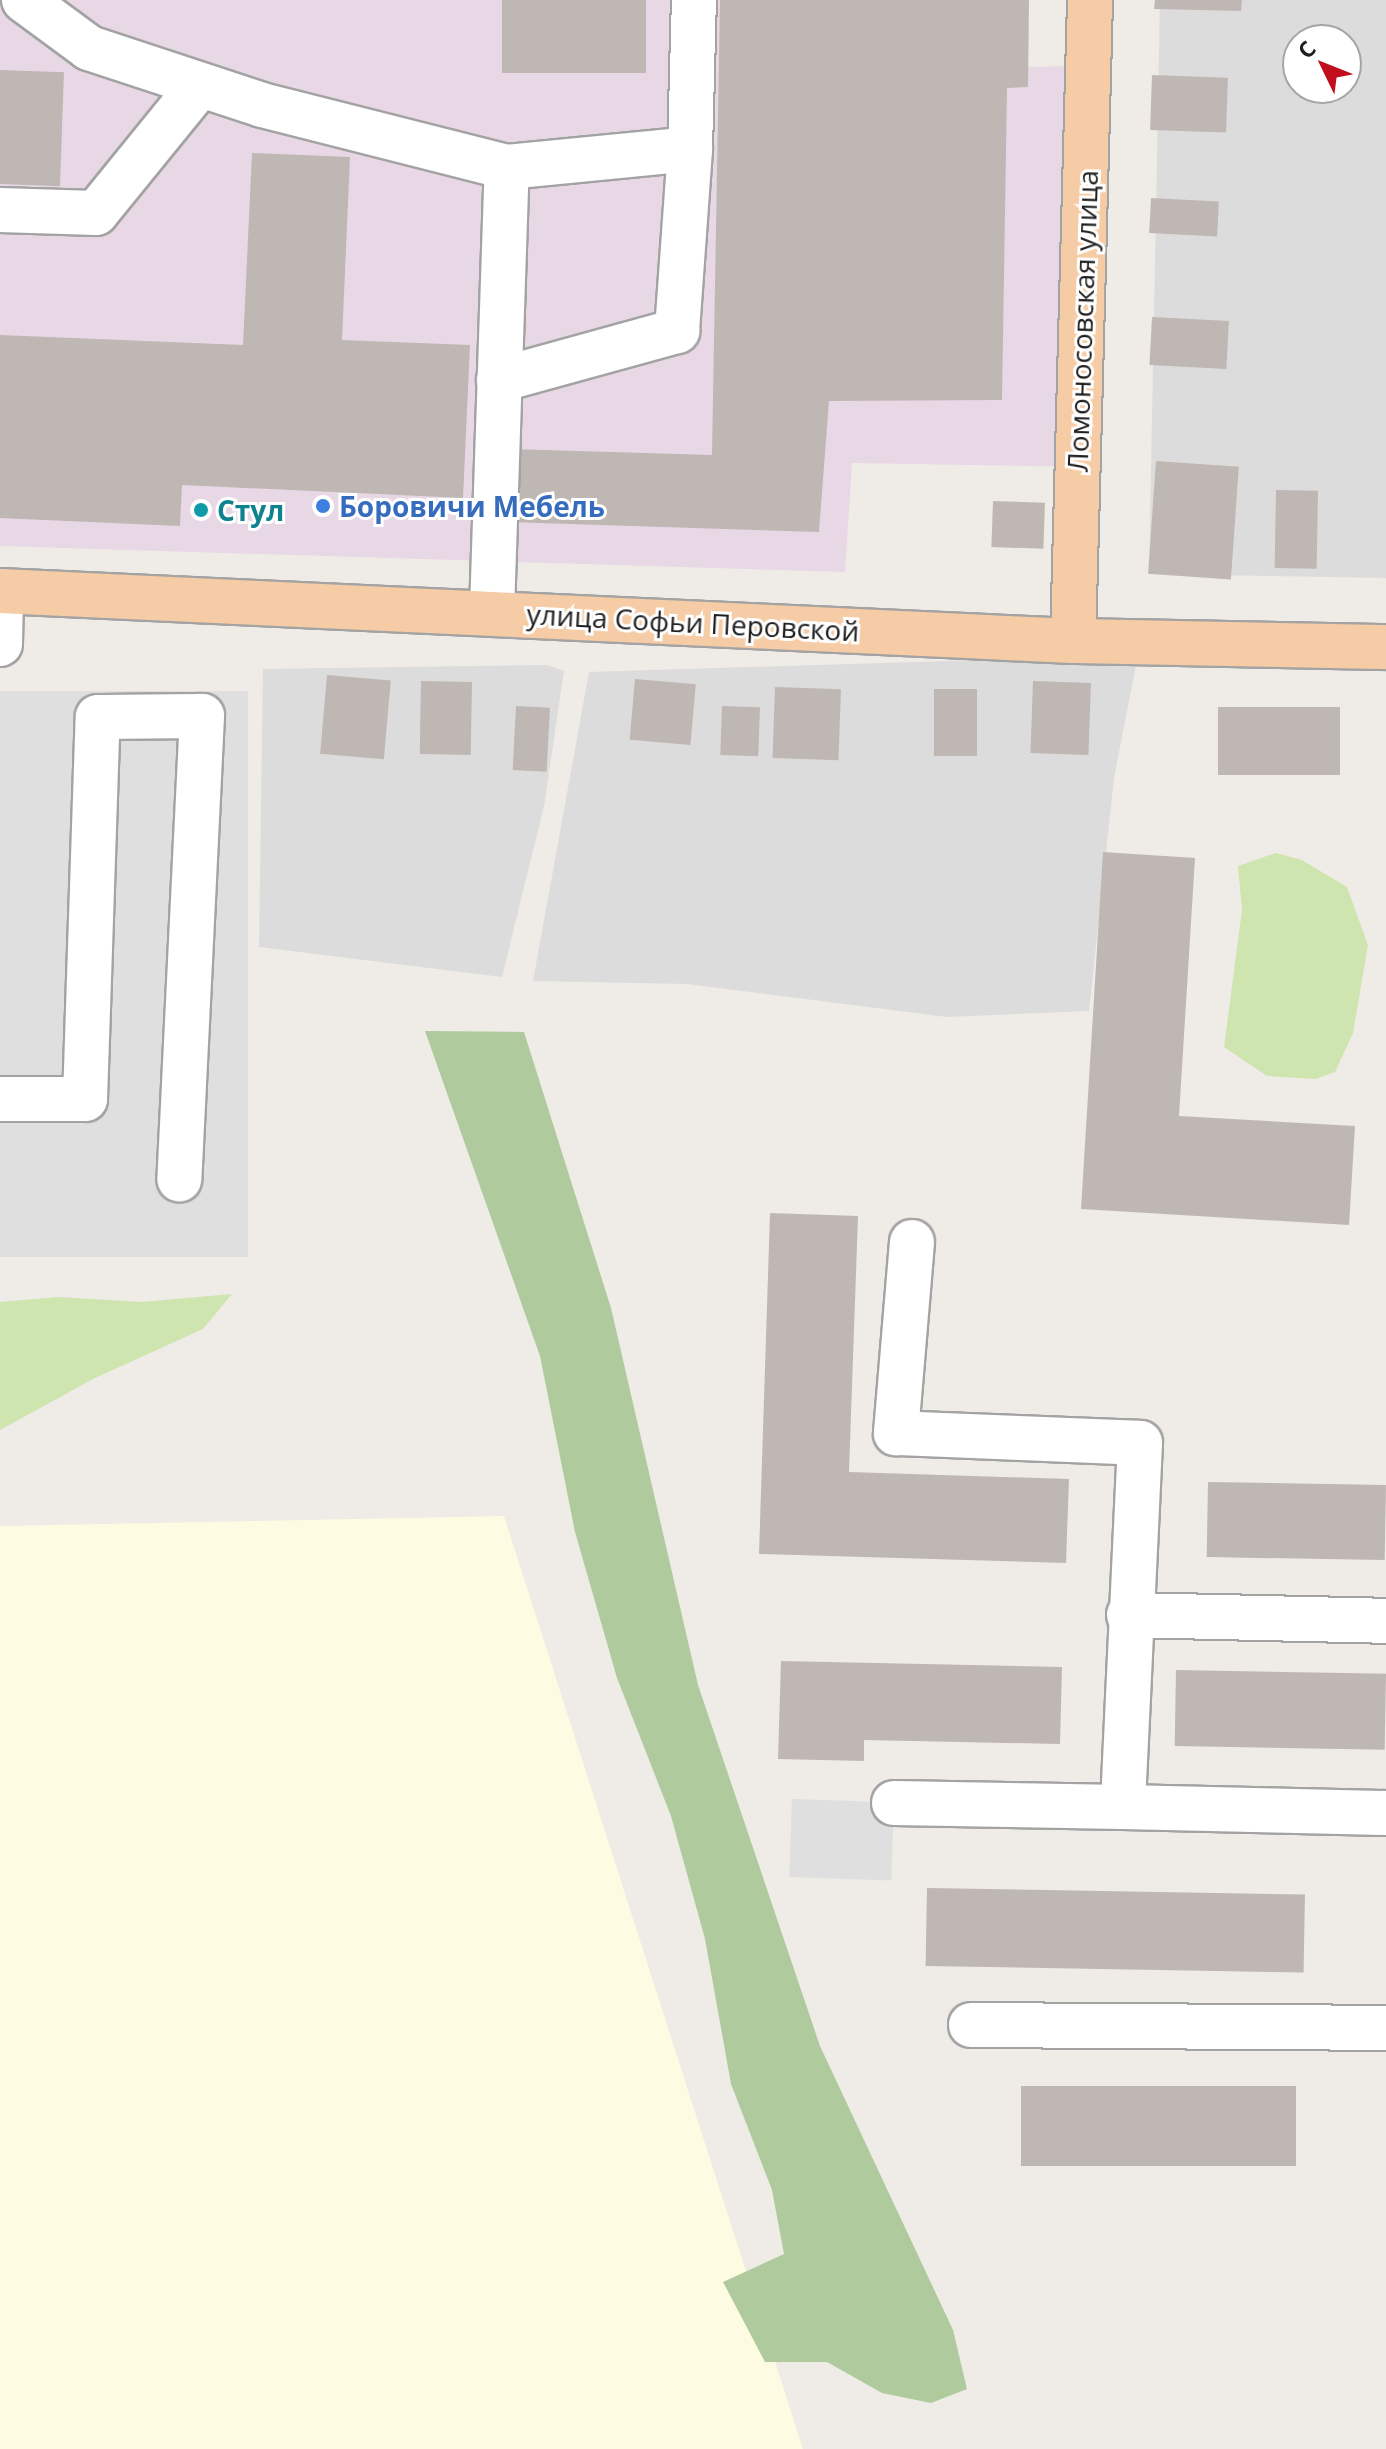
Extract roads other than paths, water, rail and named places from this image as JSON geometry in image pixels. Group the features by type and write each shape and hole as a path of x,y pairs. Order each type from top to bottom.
{"main road":[{"name":"Ломоносовская улица","path":"1073,641 1090,0"},
{"name":"улица Софьи Перовской","path":"1,591 492,611 1073,641 1386,647"}],"lane":[{"path":"24,0 89,48 200,85 507,167 690,149"},
{"path":"499,380 677,331 690,149 694,0"},
{"path":"0,210 96,213 200,85"},
{"path":"492,611 507,167"},
{"path":"0,644 1,591"},
{"path":"0,1099 85,1099 98,717 202,716 179,1179"},
{"path":"912,1242 896,1433 1140,1443 1129,1615 1123,1807"},
{"path":"1129,1615 1386,1621"},
{"path":"894,1803 1386,1813"},
{"path":"971,2025 1386,2028"}],"place":[{"name":"Боровичи Мебель","path":"323,506"},
{"name":"Стул","path":"201,510"}]}
